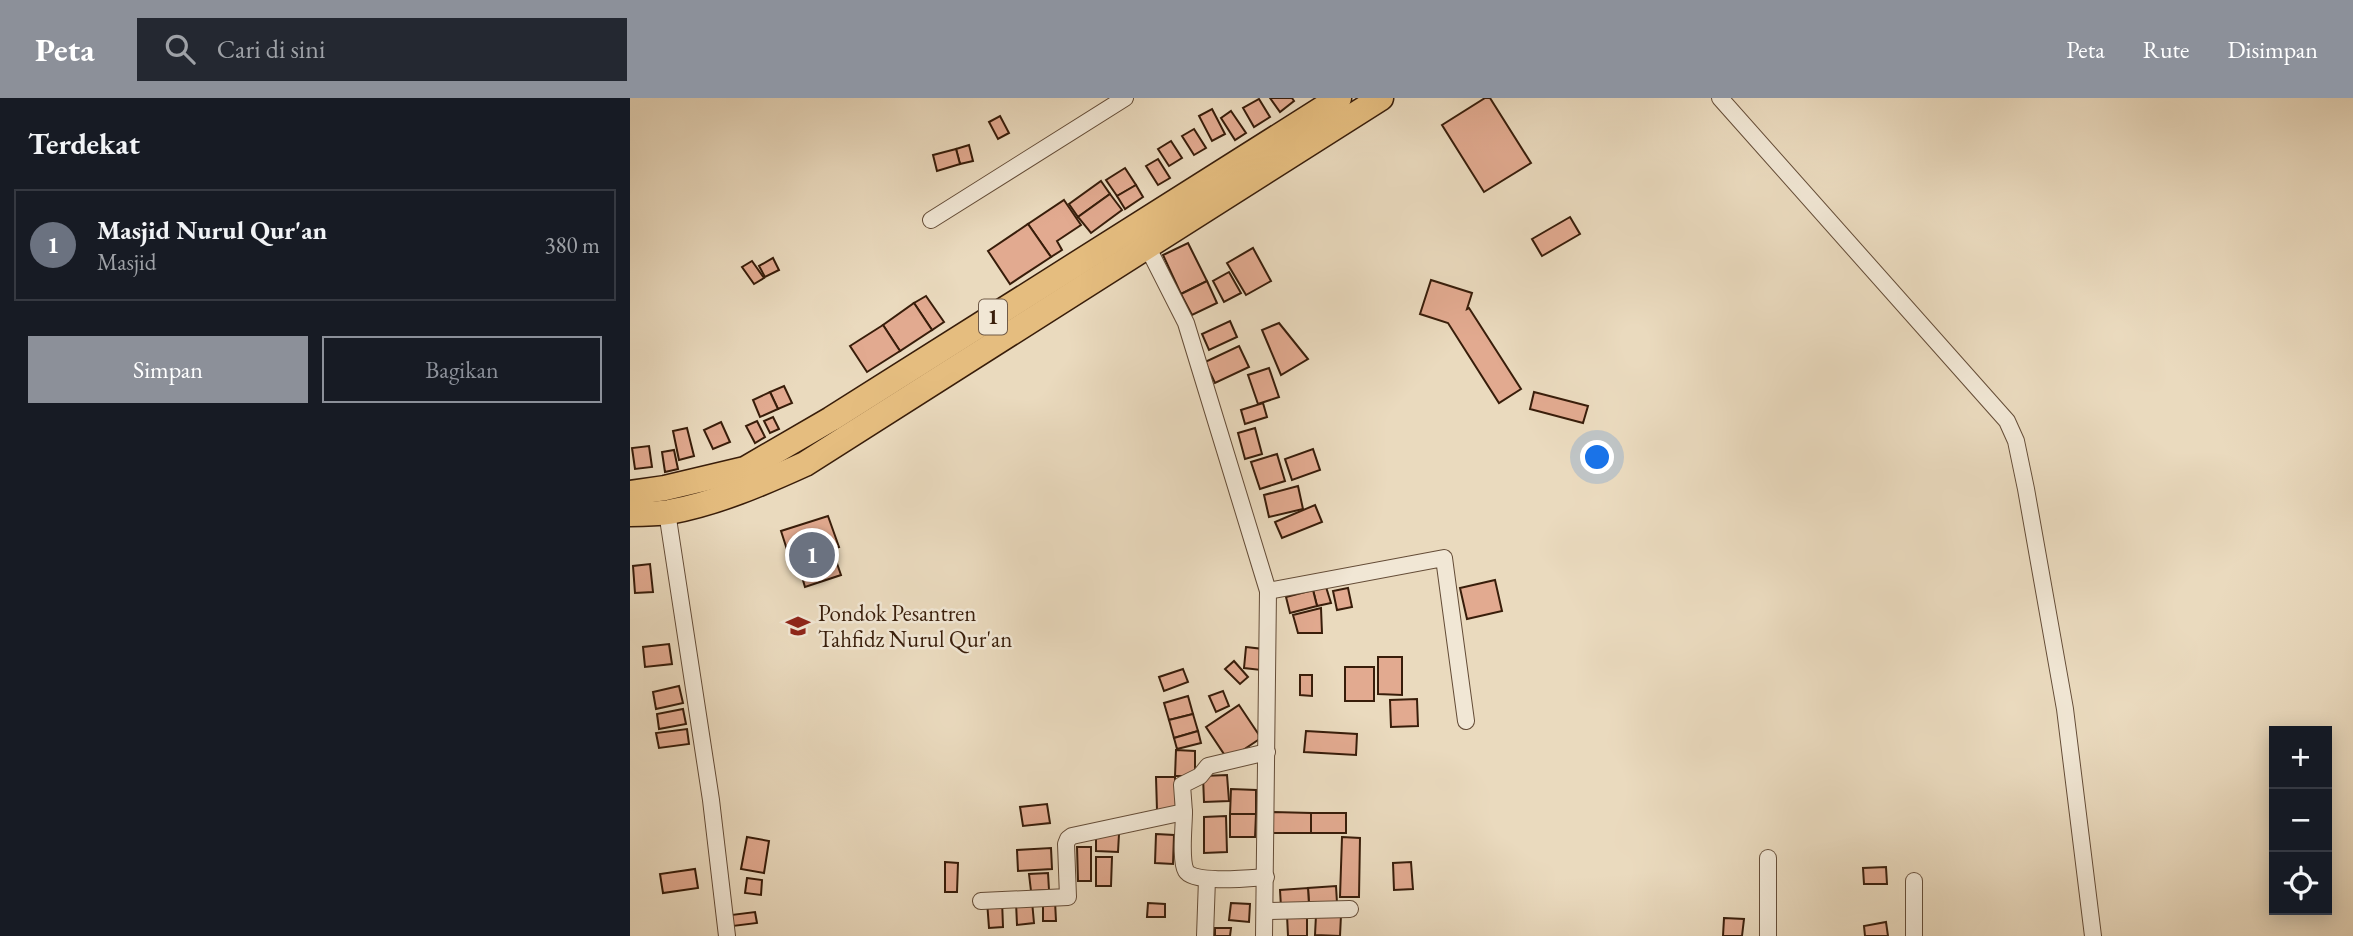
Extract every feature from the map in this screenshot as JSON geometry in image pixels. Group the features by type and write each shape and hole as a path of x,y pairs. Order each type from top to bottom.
{"highway":[{"name":"1","path":"630,494 746,469 831,419 1339,98"},
{"name":"1","path":"630,514 667,512 750,489 805,464 1381,98"}],"street":[{"path":"931,220 1125,98"},
{"path":"1720,98 2007,421 2016,441 2065,709 2092,936"},
{"path":"1147,246 1186,323 1268,591 1264,936"},
{"path":"667,512 711,800 727,936"},
{"path":"1268,591 1444,558 1466,721"},
{"path":"1265,877 1193,878 1185,869 1182,785 1212,765 1267,752"},
{"path":"981,901 1065,899 1069,893 1066,844 1072,836 1184,812"},
{"path":"1768,858 1768,936"},
{"path":"1205,936 1207,878"},
{"path":"1914,881 1914,936"},
{"path":"1265,911 1350,909"}],"building":[{"path":"1270,98 1292,98 1294,101 1280,112"},
{"path":"1485,98 1490,98 1531,163 1484,192 1442,125"},
{"path":"1259,99 1270,117 1254,127 1243,108"},
{"path":"1212,109 1225,134 1212,141 1199,116"},
{"path":"1231,111 1246,133 1235,140 1221,118"},
{"path":"1000,116 1009,133 998,139 989,122"},
{"path":"1194,129 1206,148 1194,155 1182,136"},
{"path":"1171,141 1182,158 1169,166 1158,149"},
{"path":"969,145 973,161 960,164 956,149"},
{"path":"956,149 960,164 937,171 933,155"},
{"path":"1158,159 1170,178 1158,185 1146,166"},
{"path":"1125,168 1136,185 1117,196 1106,180"},
{"path":"1101,181 1110,194 1078,217 1069,204"},
{"path":"1136,185 1143,197 1125,209 1117,196"},
{"path":"1110,194 1122,210 1091,233 1078,217"},
{"path":"1064,200 1081,225 1057,241 1062,250 1051,257 1028,224"},
{"path":"1570,217 1580,234 1542,256 1532,239"},
{"path":"1028,224 1051,257 1010,284 988,251"},
{"path":"1188,243 1207,281 1181,294 1163,255"},
{"path":"1253,248 1271,281 1246,295 1227,263"},
{"path":"773,258 779,270 765,277 759,266"},
{"path":"752,261 764,278 754,284 742,267"},
{"path":"1229,272 1241,293 1224,302 1213,281"},
{"path":"1431,280 1472,293 1467,309 1469,308 1521,389 1499,403 1448,323 1420,314"},
{"path":"1207,281 1217,303 1192,315 1181,294"},
{"path":"926,296 944,322 932,330 914,303"},
{"path":"914,303 932,330 900,351 883,325"},
{"path":"1230,321 1237,337 1209,350 1202,334"},
{"path":"1279,323 1308,359 1281,375 1262,330"},
{"path":"883,325 900,351 867,372 850,346"},
{"path":"1239,346 1249,367 1215,383 1205,362"},
{"path":"1269,368 1279,397 1258,404 1248,375"},
{"path":"784,386 792,403 778,409 770,392"},
{"path":"770,392 778,409 760,417 753,400"},
{"path":"1534,392 1588,406 1583,423 1530,409"},
{"path":"1263,403 1267,417 1245,424 1241,410"},
{"path":"773,417 779,429 770,433 764,421"},
{"path":"757,421 765,437 755,443 746,426"},
{"path":"721,422 730,442 713,449 704,430"},
{"path":"687,428 694,456 679,460 673,431"},
{"path":"1255,428 1262,454 1245,459 1238,433"},
{"path":"649,446 652,467 635,469 632,448"},
{"path":"1313,449 1320,470 1292,480 1285,459"},
{"path":"674,450 678,469 665,472 662,452"},
{"path":"1277,454 1285,481 1260,489 1251,462"},
{"path":"1298,486 1303,509 1269,517 1264,495"},
{"path":"1315,505 1322,522 1282,538 1275,522"},
{"path":"828,516 839,547 832,549 841,575 805,587 797,560 791,562 781,531"},
{"path":"650,564 653,592 635,593 633,566"},
{"path":"1495,580 1502,611 1467,619 1460,588"},
{"path":"1326,587 1331,603 1317,606 1313,590"},
{"path":"1348,588 1352,607 1337,610 1333,591"},
{"path":"1313,590 1317,606 1290,613 1286,597"},
{"path":"1321,608 1322,633 1298,633 1293,615"},
{"path":"669,644 672,664 645,667 643,647"},
{"path":"1246,647 1263,649 1261,670 1244,668"},
{"path":"1378,657 1402,657 1402,695 1378,694"},
{"path":"1234,661 1248,677 1240,684 1225,669"},
{"path":"1345,667 1374,667 1374,701 1345,701"},
{"path":"1183,669 1188,682 1164,691 1159,677"},
{"path":"1300,675 1312,675 1312,696 1300,695"},
{"path":"679,686 683,703 656,709 653,692"},
{"path":"1223,691 1229,706 1216,712 1209,696"},
{"path":"1188,696 1193,714 1169,720 1164,703"},
{"path":"1417,699 1418,726 1391,727 1390,700"},
{"path":"1239,705 1261,738 1228,760 1206,727"},
{"path":"683,709 686,724 659,729 657,714"},
{"path":"1193,714 1198,731 1174,738 1169,720"},
{"path":"687,729 689,744 659,748 656,733"},
{"path":"1198,731 1201,743 1177,749 1174,738"},
{"path":"1306,731 1357,734 1356,755 1304,752"},
{"path":"1176,750 1195,751 1195,776 1175,776"},
{"path":"1227,775 1229,801 1204,802 1203,776"},
{"path":"1156,777 1175,777 1176,810 1157,810"},
{"path":"1231,789 1256,790 1256,814 1230,814"},
{"path":"1047,804 1050,823 1023,826 1020,807"},
{"path":"1273,812 1311,813 1311,833 1273,833"},
{"path":"1311,813 1346,813 1346,833 1311,833"},
{"path":"1230,814 1256,814 1255,837 1230,837"},
{"path":"1226,816 1227,852 1204,853 1204,817"},
{"path":"1096,833 1119,834 1118,852 1096,851"},
{"path":"1156,834 1174,835 1173,864 1155,863"},
{"path":"747,837 769,841 764,873 741,869"},
{"path":"1342,837 1360,838 1359,897 1340,897"},
{"path":"1077,847 1091,847 1091,881 1078,881"},
{"path":"1051,848 1052,869 1018,871 1017,850"},
{"path":"1096,857 1112,857 1111,886 1096,886"},
{"path":"945,862 958,863 957,892 945,892"},
{"path":"1411,862 1413,889 1394,890 1393,863"},
{"path":"1886,867 1887,884 1864,884 1863,868"},
{"path":"695,869 698,888 663,893 660,874"},
{"path":"1048,873 1049,890 1031,891 1029,874"},
{"path":"747,878 762,880 761,895 745,893"},
{"path":"1336,886 1337,903 1309,905 1308,888"},
{"path":"1308,888 1309,905 1281,907 1280,890"},
{"path":"1002,900 1003,927 989,928 987,901"},
{"path":"1032,901 1034,923 1017,925 1016,902"},
{"path":"1055,901 1056,921 1043,921 1043,902"},
{"path":"1148,903 1165,904 1165,917 1147,917"},
{"path":"1231,903 1250,904 1249,922 1229,920"},
{"path":"755,912 757,923 733,926 731,915"},
{"path":"1287,915 1307,915 1307,936 1288,936"},
{"path":"1316,915 1341,915 1340,936 1315,935"},
{"path":"1724,918 1744,919 1742,936 1723,936"},
{"path":"1886,922 1888,936 1865,936 1864,926"},
{"path":"1215,928 1231,928 1230,936 1215,936"}],"place":[{"name":"Masjid Nurul Qur'an","path":"812,555"},
{"name":"Pondok Pesantren Tahfidz Nurul Qur'an","path":"798,626"}]}
